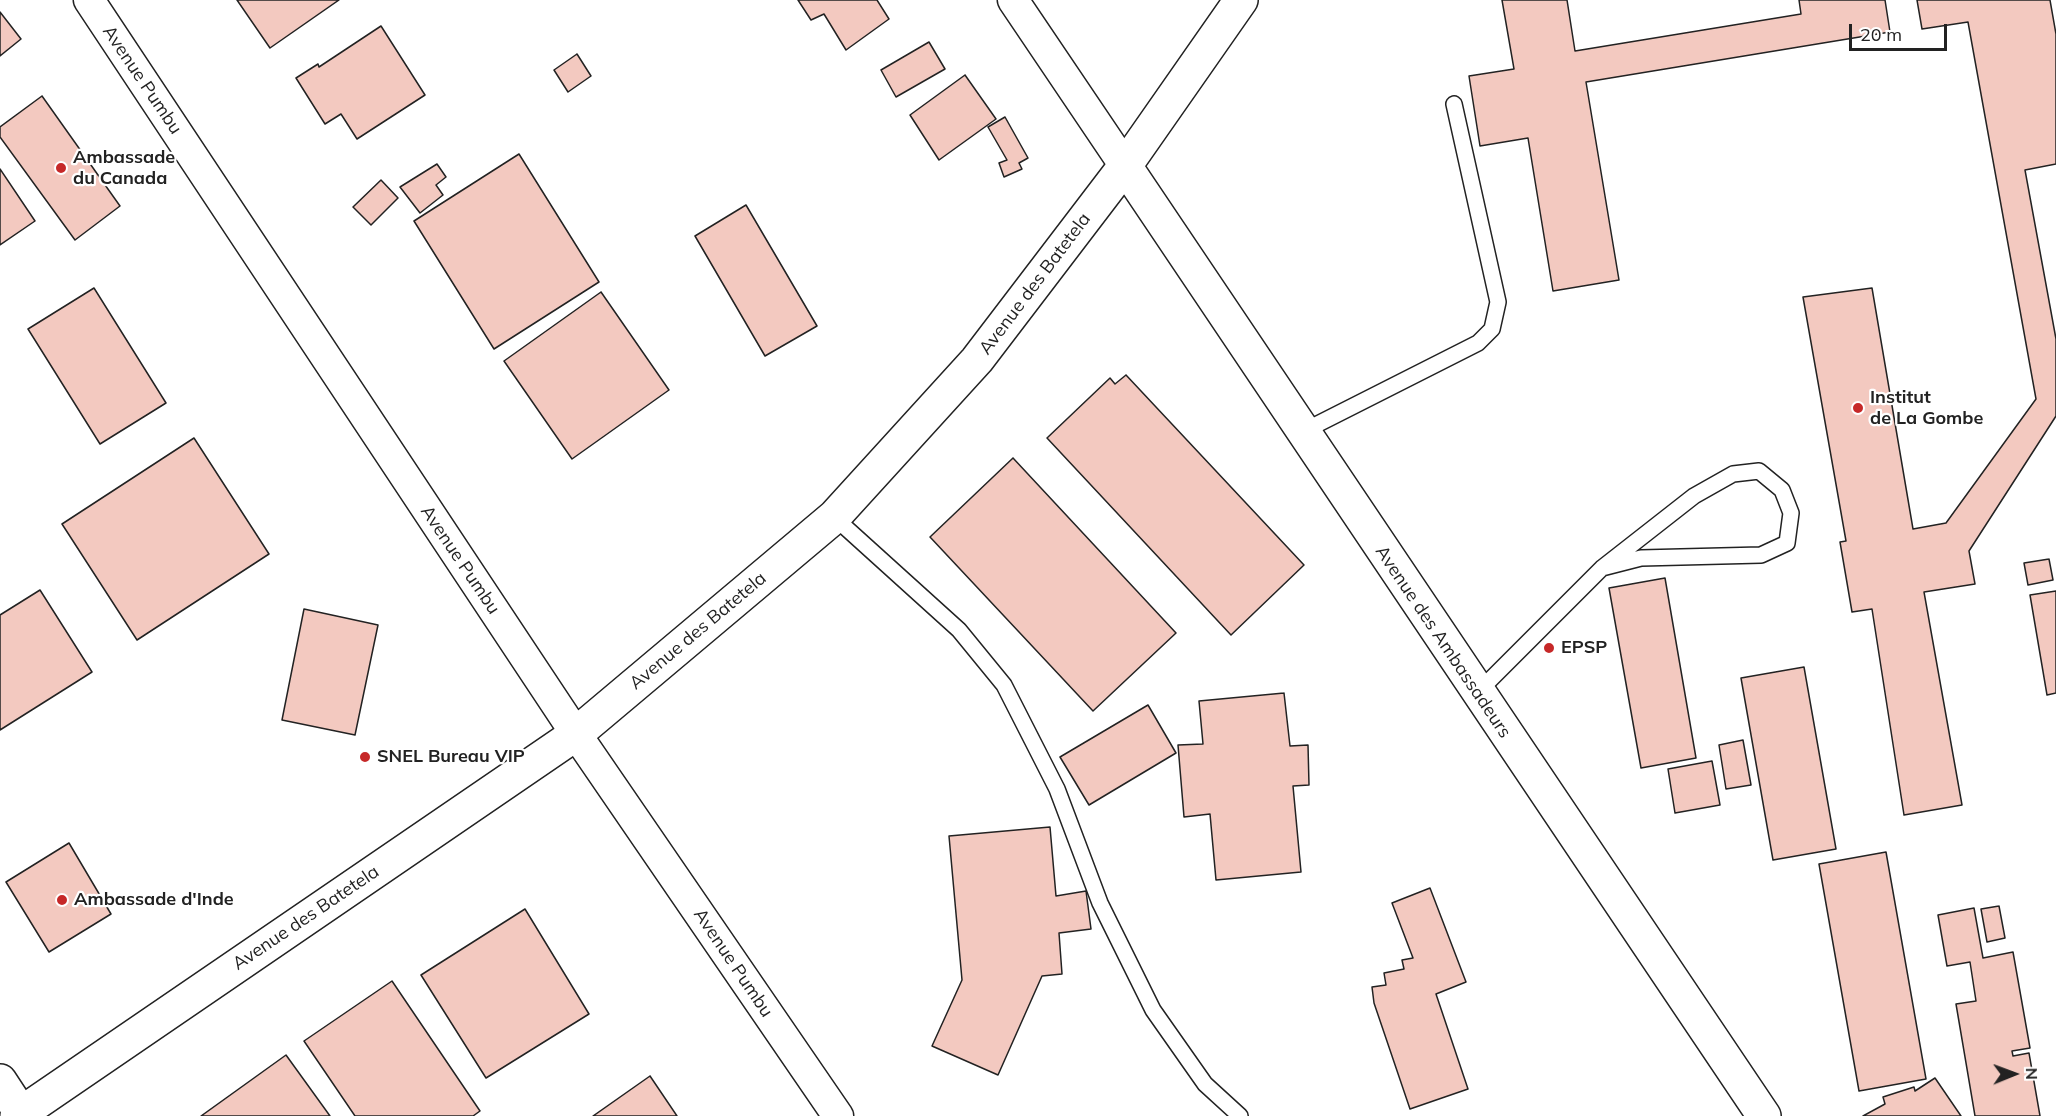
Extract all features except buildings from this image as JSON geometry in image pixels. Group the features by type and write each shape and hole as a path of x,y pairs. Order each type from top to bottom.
{"street":[{"name":"Avenue Pumbu","path":"89,0 576,734 838,1116"},
{"path":"1013,0 1125,166"},
{"name":"Avenue des Batetela","path":"20,1115 576,734 834,517 977,360 1125,166 1240,0"},
{"name":"Avenue des Ambassadeurs","path":"1125,166 1477,693 1764,1116"},
{"path":"0,1081 20,1115"}],"lane":[{"path":"1302,432 1478,344 1492,328 1498,302 1454,104"},
{"path":"1477,693 1602,568 1694,496 1733,474 1759,471 1782,490 1791,513 1787,543 1761,555 1641,558 1602,568"},
{"path":"834,517 959,630 1004,685 1057,789 1100,903 1153,1010 1204,1084 1240,1116"}],"place":[{"name":"Ambassade du Canada","path":"61,168"},
{"name":"Institut de La Gombe","path":"1858,408"},
{"name":"EPSP","path":"1549,648"},
{"name":"SNEL Bureau VIP","path":"365,757"},
{"name":"Ambassade d'Inde","path":"62,900"}]}
